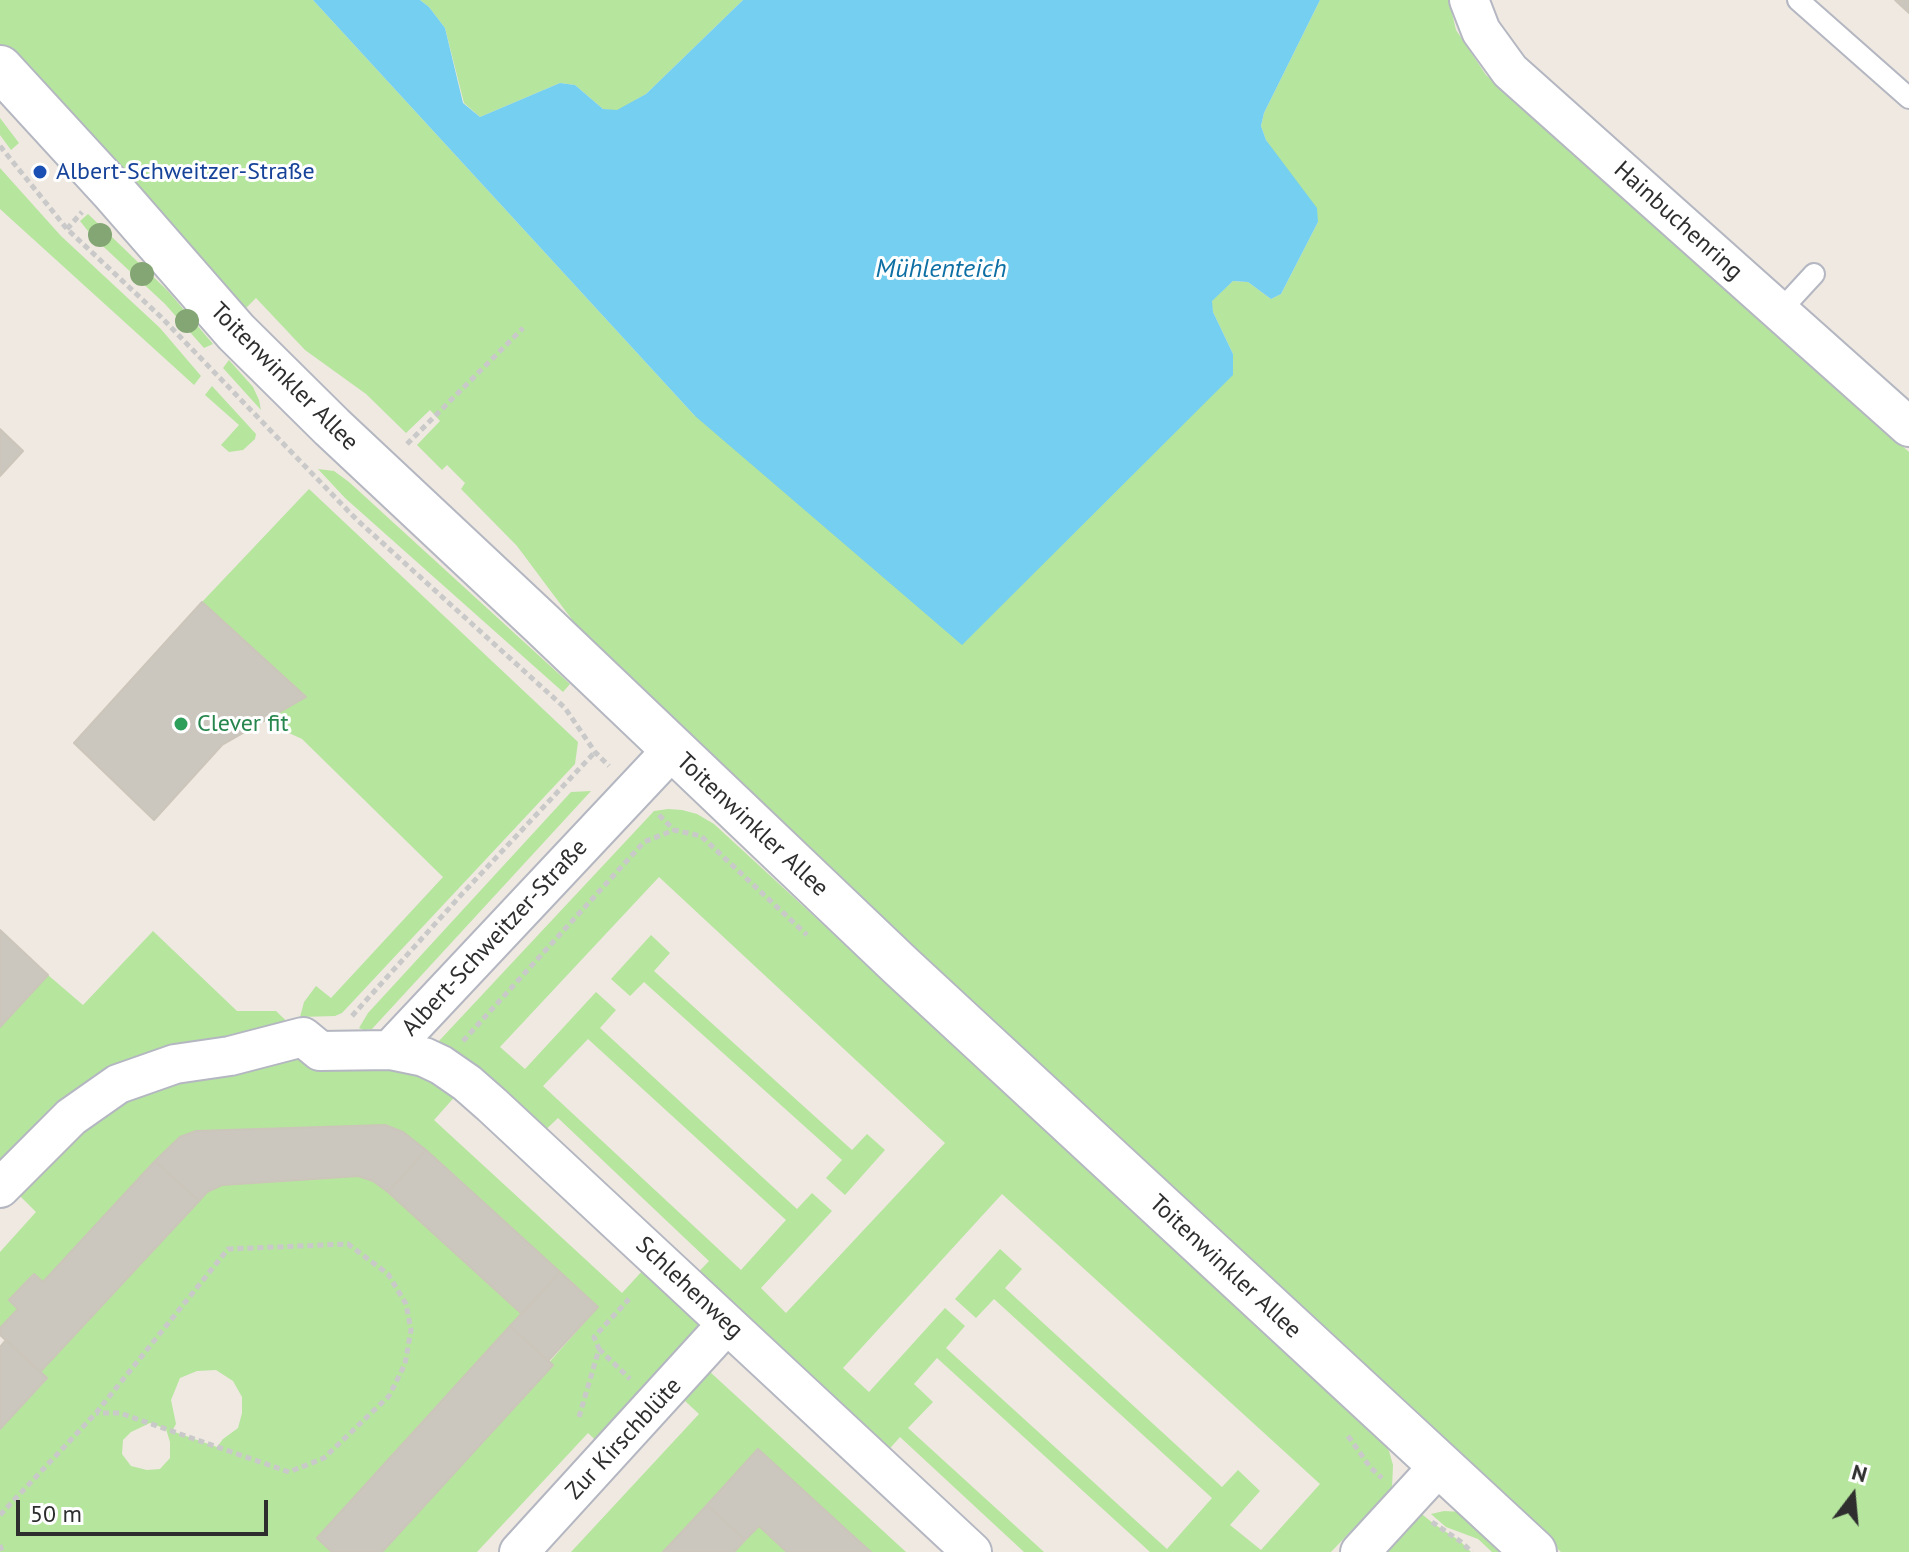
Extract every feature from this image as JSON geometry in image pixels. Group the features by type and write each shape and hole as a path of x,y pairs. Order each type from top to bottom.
{"street":[{"name":"Hainbuchenring","path":"1469,0 1481,31 1510,71 1909,427"},
{"name":"Toitenwinkler Allee","path":"0,68 236,332 381,475 901,966 1534,1552"},
{"name":"Albert-Schweitzer-Straße","path":"0,1188 71,1117 118,1084 175,1064 230,1056 303,1037 320,1051 390,1050 672,750"},
{"name":"Schlehenweg","path":"390,1050 424,1057 467,1083 972,1552"},
{"name":"Zur Kirschblüte","path":"519,1552 727,1324"},
{"path":"1360,1552 1439,1466"}],"lane":[{"path":"1798,0 1909,98"},
{"path":"1779,312 1814,274"}],"path":[{"path":"403,448 523,328"},
{"path":"320,1051 595,752"},
{"path":"441,1065 644,842 674,830"},
{"path":"0,1515 96,1413 228,1249 348,1244 388,1274 406,1304 411,1330 405,1364 389,1396 324,1458 289,1472 120,1413 96,1413"},
{"path":"629,1299 594,1337 599,1349 632,1381"},
{"path":"579,1417 599,1349"},
{"path":"0,1545 2,1552"}],"green space":[{"path":"0,0 313,0 695,416 1233,354 1211,301 1233,281 1248,282 1271,299 1281,294 1318,222 1266,140 1261,126 1264,113 1320,0 1449,0 1456,30 1486,75 1909,452 1909,1552 1561,1552 910,957 607,673 616,662 576,625 517,546 461,489 465,483 447,465 442,470 417,445 440,421 430,410 406,433 366,394 305,350 256,298 246,308 0,47"},
{"path":"420,0 743,0 646,94 617,111 603,109 575,85 560,83 480,117 464,103 445,28"},
{"path":"0,118 19,143 11,150 0,135"},
{"path":"0,168 61,236 160,328 201,376 194,385 0,209"},
{"path":"88,214 168,291 213,344 204,348 165,304 92,236 80,221"},
{"path":"229,360 253,387 261,410 223,368"},
{"path":"212,386 256,434 243,450 229,452 221,445 239,425 205,395"},
{"path":"318,469 334,471 349,482 570,684 563,692 345,498"},
{"path":"309,489 578,742 575,764 342,1013 300,1017 304,1002 316,986 331,998 443,877 302,739 263,721 202,602"},
{"path":"591,791 372,1029 359,1028 368,1013 571,792"},
{"path":"682,810 714,824 1379,1436 1389,1451 1393,1465 1392,1488 1331,1552 1150,1552 937,1358 914,1384 933,1402 908,1428 1044,1552 1024,1552 900,1437 877,1463 727,1324 697,1360 906,1552 871,1552 758,1449 663,1552 571,1552 699,1414 671,1388 610,1454 588,1433 477,1552 382,1552 598,1307 426,1150 403,1132 384,1125 196,1131 181,1137 43,1282 33,1274 9,1300 18,1309 0,1328 0,1252 36,1212 6,1182 0,1188 0,1027 48,975 83,1005 153,931 237,1011 276,1011 303,1037 424,1057 654,811","holes":["659,877 945,1143 786,1313 761,1288 832,1211 812,1193 797,1209 600,1028 616,1010 596,992 525,1069 500,1047","588,1039 786,1220 741,1270 543,1086","467,1083 533,1142 558,1118 709,1261 686,1285 655,1257 622,1293 434,1120","1002,1194 1320,1484 1261,1550 1230,1525 1260,1491 1238,1470 1222,1487 1005,1288 1022,1269 1000,1249 955,1299 976,1318 994,1299 1212,1498 1167,1549 946,1348 965,1326 945,1308 869,1392 843,1368"]},
{"path":"651,935 670,953 654,971 852,1150 867,1134 885,1150 845,1195 826,1178 842,1160 644,982 630,996 611,979"},
{"path":"358,1176 373,1181 522,1314 317,1538 332,1552 0,1552 0,1429 47,1379 40,1372 207,1192 222,1185","holes":["216,1370 233,1381 242,1397 238,1428 217,1447 172,1431 176,1424 171,1400 180,1378 197,1371","150,1423 166,1429 170,1458 160,1469 147,1470 131,1466 122,1454 123,1440 131,1432"]},
{"path":"1407,1502 1460,1541 1471,1552 1360,1552"},
{"path":"1462,1512 1510,1552 1492,1552 1478,1539 1446,1527 1431,1514"},
{"path":"759,1526 787,1552 734,1552"}],"water":[{"name":"Mühlenteich","path":"313,0 420,0 445,28 463,103 480,117 560,83 575,85 603,109 617,110 646,94 743,0 1320,0 1264,113 1261,126 1266,140 1317,208 1318,222 1281,294 1271,299 1248,282 1233,281 1212,301 1213,312 1233,354 1233,375 962,645 695,416"}],"building":[{"path":"1895,0 1909,0 1909,13"},
{"path":"0,429 23,451 0,476"},
{"path":"202,602 306,697 222,745 154,820 74,743"},
{"path":"0,930 48,975 0,1027"},
{"path":"385,1125 403,1132 426,1150 388,1192 373,1181 358,1176 222,1185 207,1192 199,1201 155,1161 180,1137 196,1131"},
{"path":"426,1150 560,1272 522,1314 388,1192"},
{"path":"155,1161 199,1201 40,1372 0,1335 0,1328 18,1309 9,1300 34,1274 43,1282"},
{"path":"560,1272 598,1307 548,1361 510,1326"},
{"path":"510,1326 553,1365 382,1552 332,1552 317,1538"},
{"path":"6,1340 47,1378 0,1429 0,1347"},
{"path":"758,1449 871,1552 787,1552 759,1526 745,1540 707,1505"},
{"path":"707,1505 745,1540 734,1552 663,1552"}],"place":[{"name":"Albert-Schweitzer-Straße","path":"40,172"},
{"name":"Clever fit","path":"181,724"}]}
